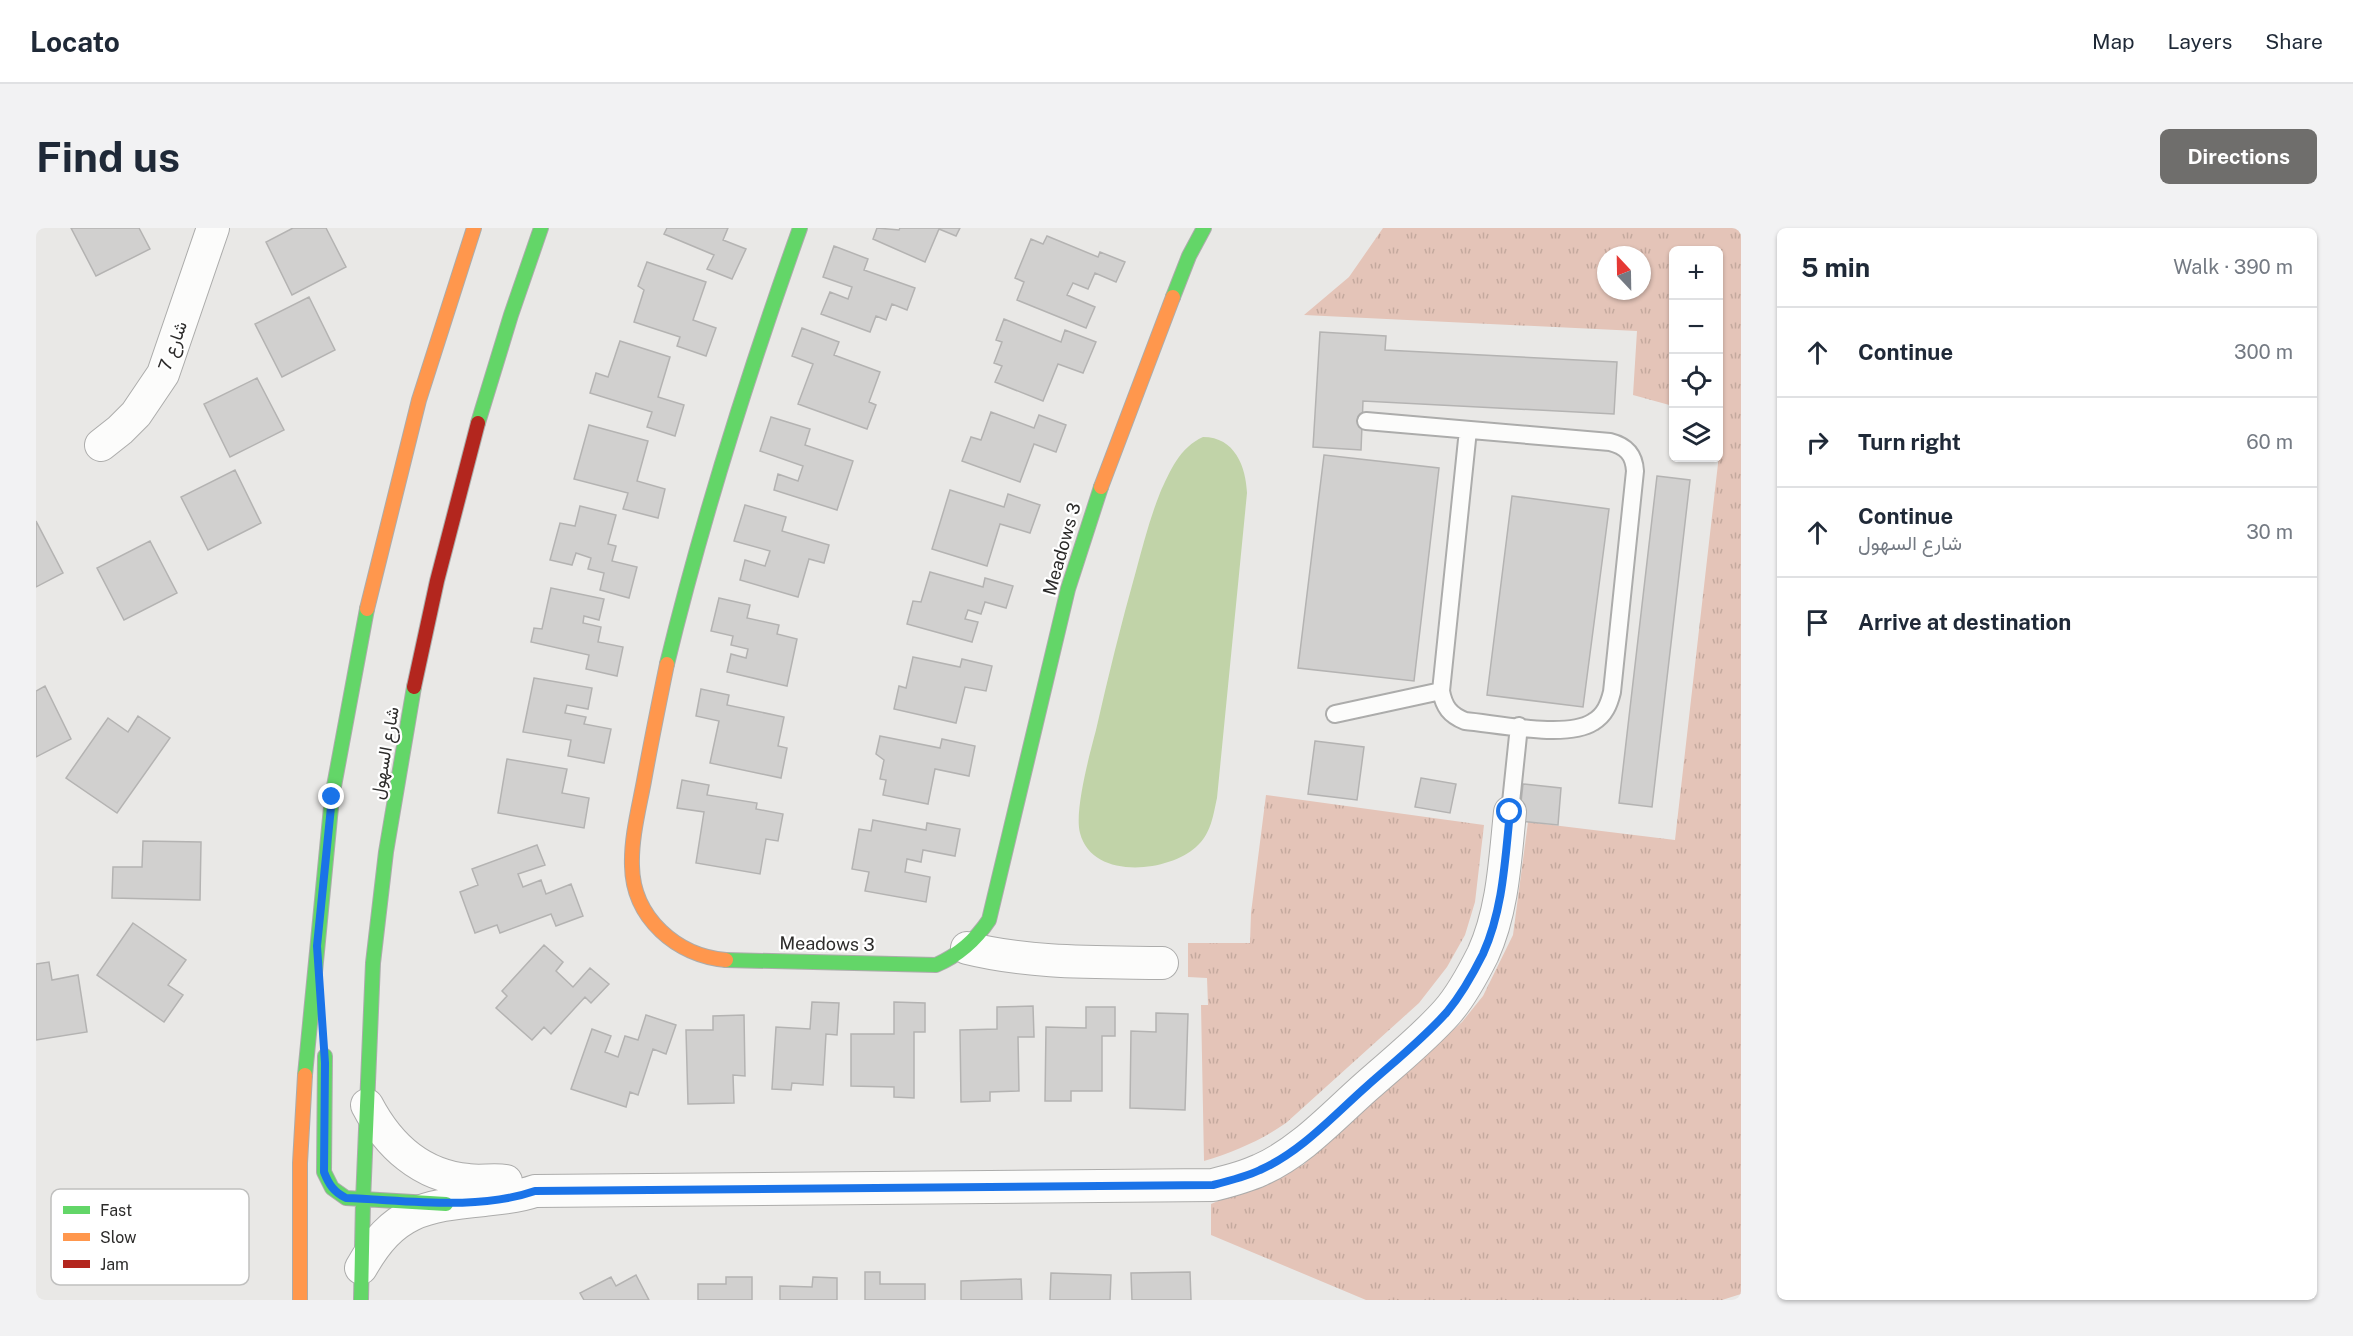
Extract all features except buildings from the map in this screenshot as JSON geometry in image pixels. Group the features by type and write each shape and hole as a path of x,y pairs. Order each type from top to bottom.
{"main road":[{"path":"300,1300 302,1103 332,797 367,609 420,400 474,228"},
{"name":"شارع السهول","path":"360,1300 361,1198 375,944 394,805 424,633 466,462 516,294 541,228"},
{"name":"Meadows 3","path":"800,228 741,395 687,580 648,758 633,847 632,873 639,900 652,923 672,942 696,954 723,960 936,965 967,948 989,920 1068,589 1094,504 1189,256 1204,228"},
{"path":"317,946 323,1023"},
{"path":"324,1043 326,1103 324,1172 328,1184 346,1198 446,1204"}],"street":[{"name":"شارع 7","path":"101,445 136,414 163,374 213,228"},
{"path":"361,1268 371,1249 386,1233 404,1219 424,1209 446,1204 513,1197 535,1191 1213,1185 1260,1170 1286,1156 1423,1036 1447,1011 1467,983 1484,953 1495,920 1502,886 1510,812"},
{"path":"967,948 994,955 1048,962 1162,963"},
{"path":"367,1106 379,1128 397,1148 418,1164 442,1175 468,1180 513,1182 535,1191"}],"lane":[{"path":"1366,421 1610,442 1620,444 1629,451 1634,461 1635,471 1612,692 1607,708 1595,722 1580,729 1562,731 1465,721 1448,710 1442,691 1468,430"},
{"path":"1335,714 1442,691"},
{"path":"1510,812 1519,726"}],"green space":[{"path":"1383,228 1741,228 1741,1294 1722,1300 1366,1300 1211,1235 1211,1204 1303,1165 1462,1022 1483,996 1513,935 1528,822 1675,840 1718,462 1723,462 1723,246 1669,246 1669,405 1633,395 1637,331 1304,315 1349,277"},
{"path":"1266,795 1484,825 1475,902 1465,935 1447,967 1419,1003 1286,1123 1247,1145 1204,1161 1201,1005 1208,1005 1207,978 1188,977 1188,943 1250,943 1251,913"}],"shaded area":[{"path":"1203,437 1223,442 1237,455 1244,473 1247,493 1217,798 1211,824 1205,836 1196,847 1183,856 1150,866 1114,865 1099,859 1087,848 1080,833 1079,811 1084,782 1120,631 1153,512 1177,460 1188,447"}],"traffic: fast":[{"path":"478,423 511,315 541,228"},
{"path":"667,664 728,444 800,228"},
{"path":"1173,297 1189,256 1204,228"},
{"path":"726,960 936,965 959,952 984,928 989,920 1068,589 1101,487"},
{"path":"305,1075 332,797 367,609"},
{"path":"361,1300 373,963 386,852 414,687"},
{"path":"325,1056 324,1172 332,1188 346,1198 446,1204"}],"traffic: slow":[{"path":"367,609 419,400 474,228"},
{"path":"1101,487 1173,297"},
{"path":"667,664 634,834 632,855 634,885 649,918 661,931 691,951 726,960"},
{"path":"300,1300 300,1163 305,1075"}],"traffic: jam":[{"path":"414,687 437,581 478,423"}],"route":[{"path":"332,797 317,946 325,1063 324,1172 328,1184 346,1198 446,1204 513,1197 535,1191 1213,1185 1260,1170 1286,1156 1423,1036 1447,1011 1467,983 1484,953 1495,920 1502,886 1510,812"}]}
